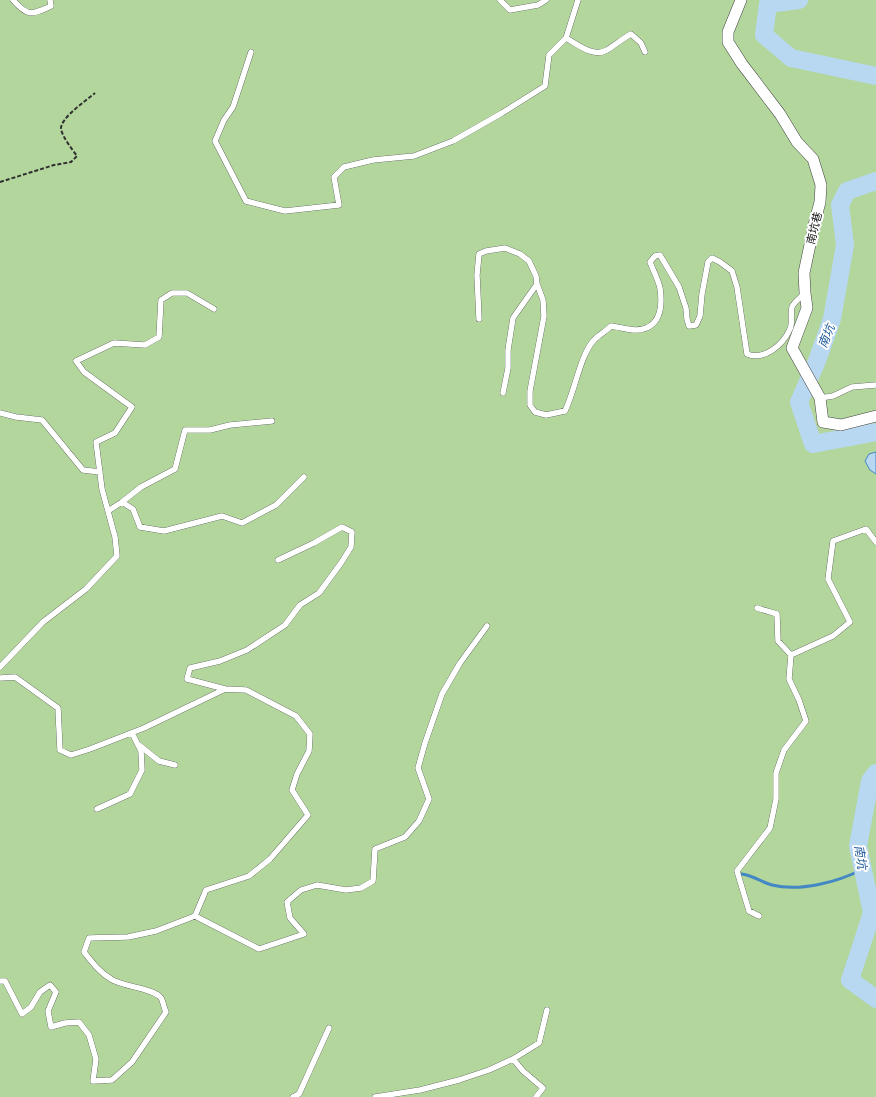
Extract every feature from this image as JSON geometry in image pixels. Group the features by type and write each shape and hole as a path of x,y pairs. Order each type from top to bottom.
{"street":[{"name":"南坑巷","path":"741,0 728,32 728,42 742,64 776,109 797,142 813,159 821,185 820,202 804,273 807,308 792,348 820,397 823,422 841,424 876,416"}],"lane":[{"path":"13,0 23,10 34,13 51,6 50,0"},
{"path":"500,0 510,10 538,5 546,0"},
{"path":"251,52 233,107 224,120 216,141 246,201 286,211 339,206 334,177 344,167 373,160 414,156 453,141 545,86 549,55 566,38 578,0"},
{"path":"566,38 590,52 605,51 618,41 631,34 640,43 645,52"},
{"path":"479,319 477,275 479,254 486,251 505,248 520,254 529,260 536,276 537,284 543,300 544,316 530,391 530,405 535,412 546,415 565,411 571,400 582,361 593,341 611,326 636,330 649,327 657,320 661,309 660,287 650,262 655,256 660,256 679,287 686,308 689,326 696,325 700,316 702,294 708,262 712,258 732,271 737,287 747,354 754,357 767,353 781,342 790,328 792,306 805,292"},
{"path":"503,393 508,368 508,350 513,318 537,284"},
{"path":"0,666 43,622 86,589 118,556 115,537 102,489 96,442 115,433 132,407 84,372 76,361 114,343 145,345 159,336 161,300 172,293 187,293 214,309"},
{"path":"820,397 833,396 852,387 876,385"},
{"path":"0,413 16,417 42,420 83,470 100,472"},
{"path":"108,511 141,487 175,469 185,430 210,430 230,425 272,421"},
{"path":"122,502 133,508 140,527 164,531 222,516 242,523 276,505 304,477"},
{"path":"0,981 5,981 22,1014 31,1007 40,992 50,985 56,992 48,1011 51,1027 65,1023 79,1022 90,1035 96,1059 93,1081 112,1080 132,1062 166,1012 160,997 152,991 136,988 111,980 96,967 84,952 89,938 128,937 156,931 195,916 206,890 249,876 270,859 308,815 292,790 297,774 309,751 310,734 296,716 246,690 225,689 187,679 190,668 220,661 247,650 285,625 300,605 319,593 341,563 351,546 352,532 342,527 314,543 278,560"},
{"path":"791,655 832,636 850,622 828,579 833,541 866,529 876,542"},
{"path":"757,608 777,614 778,641 791,655 789,679 799,700 806,721 784,750 776,773 776,799 770,828 737,871 749,911 759,916"},
{"path":"195,916 260,949 304,934 290,918 287,902 300,890 317,885 346,890 361,888 374,881 375,849 405,837 419,821 429,800 418,768 427,736 442,694 460,663 487,626"},
{"path":"0,678 15,677 58,708 60,750 71,755 144,728 225,689"},
{"path":"96,809 130,794 142,770 141,751 132,733"},
{"path":"137,744 159,761 175,764"},
{"path":"375,1097 420,1090 459,1080 489,1070 513,1059 539,1042 547,1010"},
{"path":"293,1097 299,1094 329,1028"},
{"path":"513,1059 523,1071 542,1088 536,1097"}],"path":[{"path":"0,182 54,165 71,162 77,156 62,130 61,124 67,116 95,93"}],"green space":[{"path":"0,0 876,0 876,1097 0,1097"}],"water":[{"path":"876,452 876,474 870,470 865,461 869,454"}],"waterway":[{"name":"南坑","path":"799,0 768,4 764,35 791,58 876,76"},
{"name":"南坑","path":"876,181 847,191 840,205 845,245 832,319 817,361 799,402 813,444 876,432"},
{"name":"南坑","path":"876,773 870,781 858,846 872,913 850,980 876,999"},
{"path":"742,874 772,885 795,887 831,882 863,869"}]}
